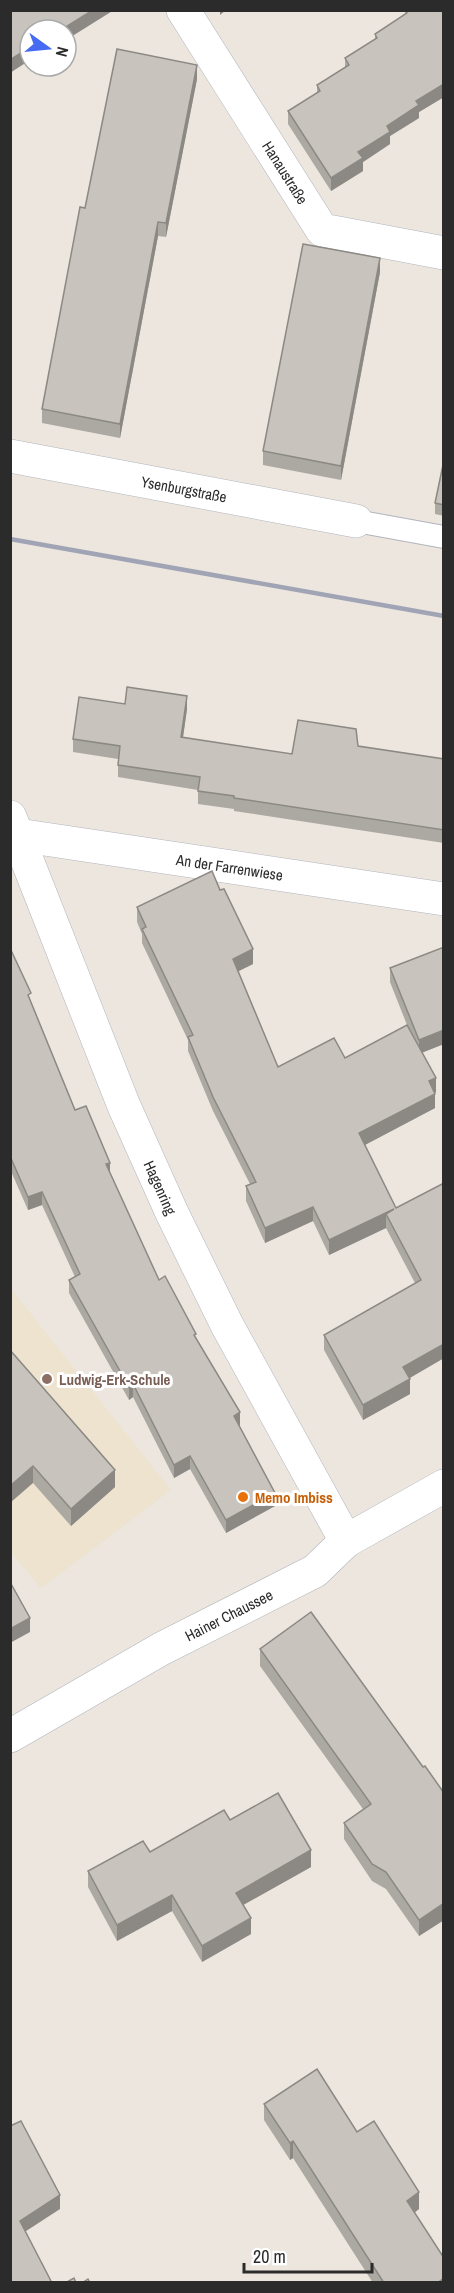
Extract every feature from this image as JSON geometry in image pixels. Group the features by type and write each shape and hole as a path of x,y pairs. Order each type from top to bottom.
{"street":[{"name":"Hanaustraße","path":"183,10 322,230 444,253"},
{"name":"Ysenburgstraße","path":"10,456 356,521"},
{"name":"An der Farrenwiese","path":"14,826 444,899"},
{"name":"Hagenring","path":"14,826 124,1106 172,1214 227,1325 346,1541"},
{"name":"Hainer Chaussee","path":"10,1736 161,1649 315,1571 346,1541 444,1486"}],"lane":[{"path":"356,521 444,537"}],"shaded area":[{"name":"Ludwig-Erk-Schule","path":"10,1288 171,1490 41,1588 11,1552"}],"building":[{"path":"10,10 93,10 78,19 18,18 18,55 10,60"},
{"path":"406,10 444,10 444,84 416,101 419,105 387,126 390,132 358,152 363,158 331,178 288,111 320,91 317,85 349,65 345,58 377,38 375,34 407,13"},
{"path":"117,49 197,65 166,223 158,222 120,424 42,409 80,207 85,208"},
{"path":"303,244 380,258 341,466 263,451"},
{"path":"444,460 444,505 435,503"},
{"path":"127,687 187,696 181,737 292,754 298,720 356,729 358,746 444,759 444,830 198,791 200,777 118,765 120,746 73,739 79,697 125,704"},
{"path":"212,871 220,890 224,889 253,949 233,959 278,1067 334,1038 345,1058 407,1025 436,1078 429,1081 435,1094 359,1133 396,1208 444,1183 444,1344 403,1367 410,1379 363,1405 324,1335 421,1280 386,1214 394,1209 329,1240 313,1207 265,1228 246,1186 256,1182 213,1097 188,1037 193,1035 142,929 146,927 137,907"},
{"path":"444,947 444,1030 419,1040 390,968"},
{"path":"10,948 31,993 28,995 75,1110 86,1106 110,1163 106,1164 159,1280 165,1276 196,1334 194,1335 240,1412 234,1416 275,1493 226,1520 190,1456 174,1465 133,1384 129,1387 69,1280 80,1274 42,1192 28,1197 10,1156"},
{"path":"10,1350 115,1470 71,1509 33,1466 10,1486"},
{"path":"10,1582 30,1618 10,1629"},
{"path":"311,1612 444,1793 444,1903 419,1920 386,1872 372,1864 344,1823 371,1804 260,1649"},
{"path":"278,1793 311,1850 236,1893 251,1918 202,1946 172,1895 117,1925 88,1871 143,1841 150,1852 224,1810 230,1820"},
{"path":"317,2069 357,2132 374,2121 419,2192 407,2201 444,2258 444,2278 437,2283 384,2283 293,2141 290,2143 264,2104"},
{"path":"21,2121 60,2195 20,2221 52,2283 10,2283 10,2126"},
{"path":"74,2278 76,2283 65,2283"}],"railway":[{"path":"10,539 444,616"}],"place":[{"name":"Ludwig-Erk-Schule","path":"47,1379"},
{"name":"Memo Imbiss","path":"243,1497"}]}
